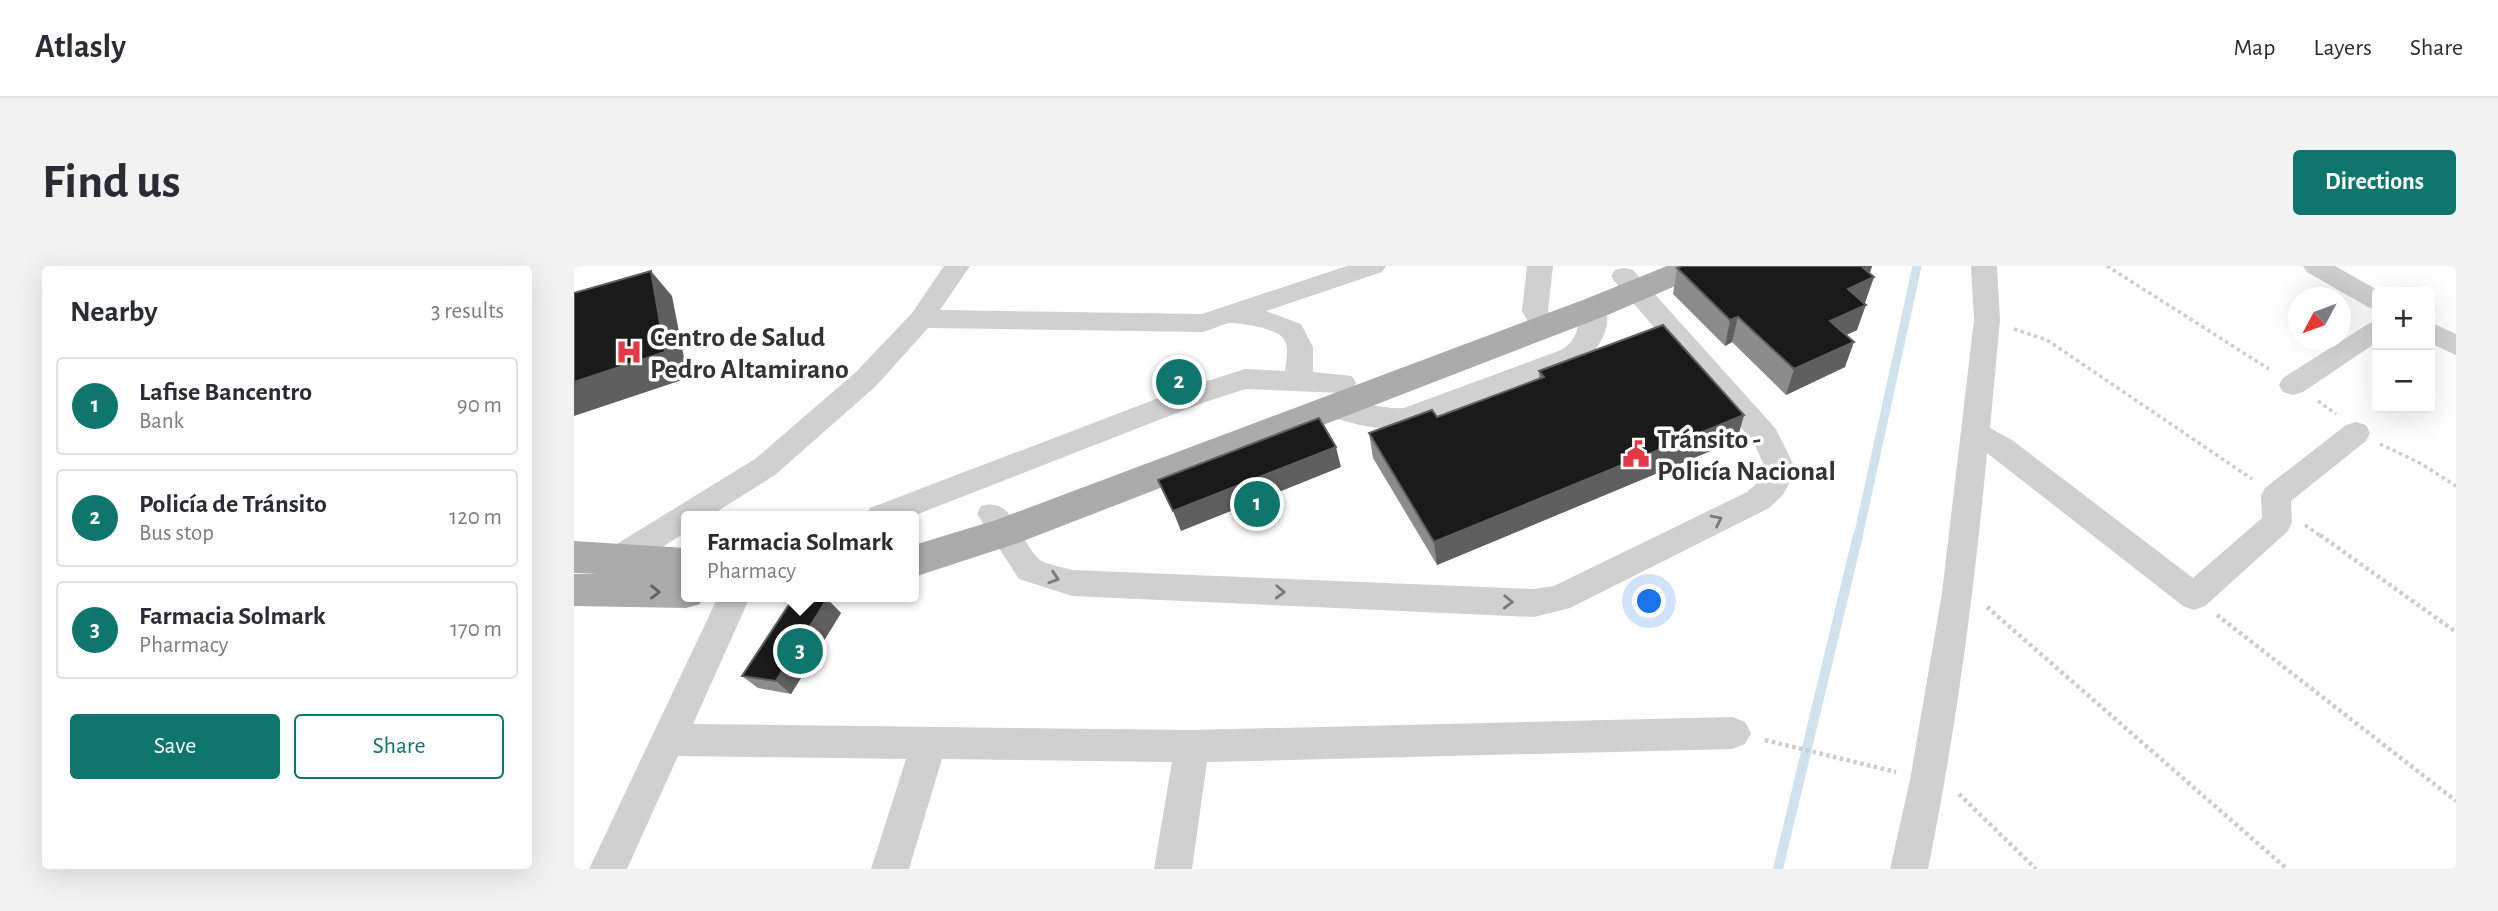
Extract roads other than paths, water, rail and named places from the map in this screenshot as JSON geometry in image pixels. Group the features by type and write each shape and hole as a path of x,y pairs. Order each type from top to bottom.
{"main road":[{"path":"919,559 999,523 1540,319 1637,278 1695,266"},
{"path":"1540,319 1594,308 1637,278"},
{"path":"919,538 999,523"},
{"path":"574,556 681,564"},
{"path":"583,590 681,592"}],"street":[{"path":"695,511 765,467 866,379 921,319 957,266"},
{"path":"921,319 1203,323 1373,266"},
{"path":"1540,266 1540,319"},
{"path":"1909,869 1928,780 1958,593 1987,320 1984,266"},
{"path":"2316,266 2372,298"},
{"path":"999,523 1030,570 1072,583 1534,603 1559,598 1758,500 1773,488 1781,470 1766,437 1637,278"},
{"path":"894,511 1195,395 1245,379 1298,380 1337,395 1373,418 1389,421 1406,418 1571,357 1581,351 1591,339 1594,308"},
{"path":"1230,316 1281,323 1293,333 1300,345 1298,380"},
{"path":"2293,384 2372,333"},
{"path":"2435,334 2456,346"},
{"path":"1976,433 2002,448 2194,597 2277,522 2276,503 2357,433"},
{"path":"583,590 618,559 681,520"},
{"path":"608,869 732,602"},
{"path":"668,740 1192,746 1747,736"},
{"path":"890,869 929,743"},
{"path":"1173,869 1192,746"}],"waterway":[{"path":"1858,537 1917,266"},
{"path":"1778,869 1858,535"}],"place":[{"name":"Centro de Salud Pedro Altamirano","path":"629,352"},
{"name":"Policía de Tránsito","path":"1179,382"},
{"name":"Tránsito - Policía Nacional","path":"1636,454"},
{"name":"Lafise Bancentro","path":"1257,504"},
{"name":"Farmacia Solmark","path":"800,651"}]}
